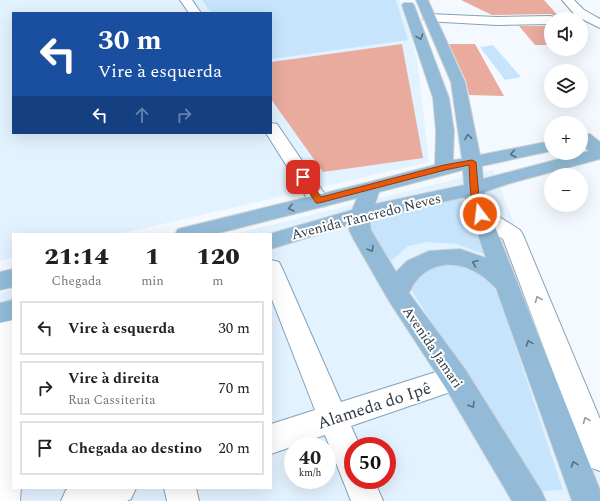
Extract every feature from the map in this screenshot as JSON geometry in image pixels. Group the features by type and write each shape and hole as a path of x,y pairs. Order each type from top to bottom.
{"main road":[{"path":"406,0 436,80 441,98 445,131 444,168"},
{"path":"422,0 457,80 472,162 474,189 480,214 589,501"},
{"path":"436,80 457,80"},
{"path":"588,137 600,152"},
{"name":"Avenida Tancredo Neves","path":"191,233 371,188 444,168 544,147"},
{"name":"Avenida Tancredo Neves","path":"272,241 362,214 474,189 600,152"},
{"name":"Avenida Jamari","path":"371,188 359,219 360,230 397,294 455,378 530,501"},
{"path":"397,294 404,279 415,267 429,259 460,257 489,269 507,284"},
{"path":"0,281 12,278"}],"street":[{"path":"186,0 194,12"},
{"path":"568,0 579,12"},
{"path":"588,17 600,24"},
{"path":"429,18 496,21 544,20"},
{"path":"272,130 319,201"},
{"path":"480,214 512,235 600,456"},
{"path":"272,270 344,445"},
{"path":"4,501 8,311"},
{"name":"Alameda do Ipê","path":"272,439 455,378"},
{"path":"77,501 117,489"},
{"path":"180,489 183,501"},
{"path":"362,489 367,501"},
{"path":"589,501 600,492"}],"shaded area":[{"path":"0,0 400,0 417,59 429,162 123,233 12,233 12,258 0,261"},
{"path":"202,0 396,0 408,40 272,59 272,12 210,12"},
{"path":"493,45 521,77 505,80 480,47"},
{"path":"493,170 600,443 600,501 0,501 0,293 12,289 12,489 272,489 272,233 239,233"},
{"path":"456,190 486,255 456,244 428,242 408,246 389,263 356,218"},
{"path":"441,261 464,264 495,284 563,490 537,491 409,286 420,271"}],"building":[{"path":"461,0 544,0 555,12 544,12 544,14 492,15"},
{"path":"519,26 544,26 544,45 535,45"},
{"path":"402,44 423,158 323,172 272,100 272,62"},
{"path":"449,44 475,44 504,96 469,95 466,81"}],"route":[{"path":"303,177 319,201 472,162 475,198 480,214"}]}
